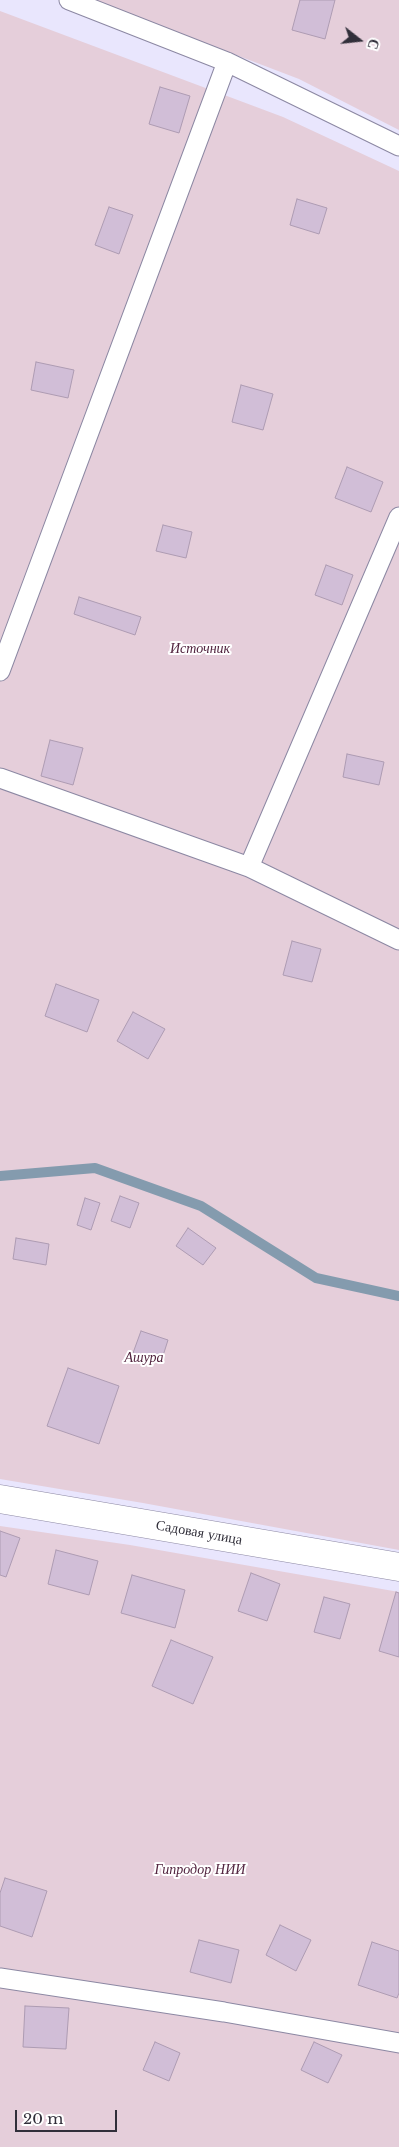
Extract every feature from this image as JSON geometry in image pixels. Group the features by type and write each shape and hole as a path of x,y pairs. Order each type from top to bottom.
{"street":[{"name":"Садовая улица","path":"0,1499 399,1567"}],"lane":[{"path":"69,0 227,62 399,146"},
{"path":"0,671 227,62"},
{"path":"249,866 399,517"},
{"path":"0,778 249,866 399,940"},
{"path":"0,1978 224,2012 399,2043"}],"green space":[{"path":"92,0 399,0 399,130 299,79"},
{"name":"Источник","path":"0,11 283,117 399,171 399,1550 0,1479"},
{"name":"Гипродор НИИ","path":"0,1526 130,1545 399,1592 399,2147 0,2147"}],"building":[{"path":"300,0 335,0 325,39 292,30"},
{"path":"160,87 190,96 179,133 149,124"},
{"path":"297,199 327,208 319,234 290,225"},
{"path":"109,207 133,215 119,254 95,245"},
{"path":"36,362 74,370 68,398 31,390"},
{"path":"241,385 273,394 263,430 232,422"},
{"path":"347,467 383,482 371,512 335,498"},
{"path":"163,525 192,532 186,558 156,551"},
{"path":"326,565 353,575 342,605 315,595"},
{"path":"79,597 141,617 135,635 74,614"},
{"path":"50,740 83,748 73,785 41,776"},
{"path":"347,754 384,762 379,785 343,777"},
{"path":"292,941 321,949 312,982 283,975"},
{"path":"56,984 99,1000 87,1032 45,1016"},
{"path":"133,1012 165,1029 148,1059 117,1041"},
{"path":"120,1196 139,1203 130,1228 111,1221"},
{"path":"85,1198 100,1203 91,1230 77,1225"},
{"path":"188,1228 216,1248 203,1265 176,1246"},
{"path":"16,1238 49,1244 46,1265 13,1259"},
{"path":"141,1331 168,1340 161,1362 133,1353"},
{"path":"68,1368 119,1386 99,1444 47,1426"},
{"path":"0,1531 20,1538 6,1577 0,1575"},
{"path":"56,1550 98,1561 89,1595 48,1584"},
{"path":"251,1573 280,1584 267,1621 238,1611"},
{"path":"132,1575 185,1590 175,1628 121,1613"},
{"path":"396,1592 399,1593 399,1657 379,1651"},
{"path":"324,1597 350,1604 340,1639 314,1632"},
{"path":"171,1640 213,1657 193,1704 152,1686"},
{"path":"5,1878 47,1891 32,1937 0,1926 0,1893"},
{"path":"280,1925 311,1940 296,1971 266,1955"},
{"path":"199,1940 239,1950 231,1983 190,1972"},
{"path":"372,1942 399,1951 399,1993 397,1998 358,1985"},
{"path":"25,2006 69,2008 66,2049 23,2047"},
{"path":"155,2042 180,2053 169,2081 143,2070"},
{"path":"314,2042 342,2055 328,2083 301,2070"}],"waterway":[{"path":"0,1176 95,1168 201,1206 316,1278 399,1296"}],"park label":[{"name":"Ашура","path":"144,1358"}]}
